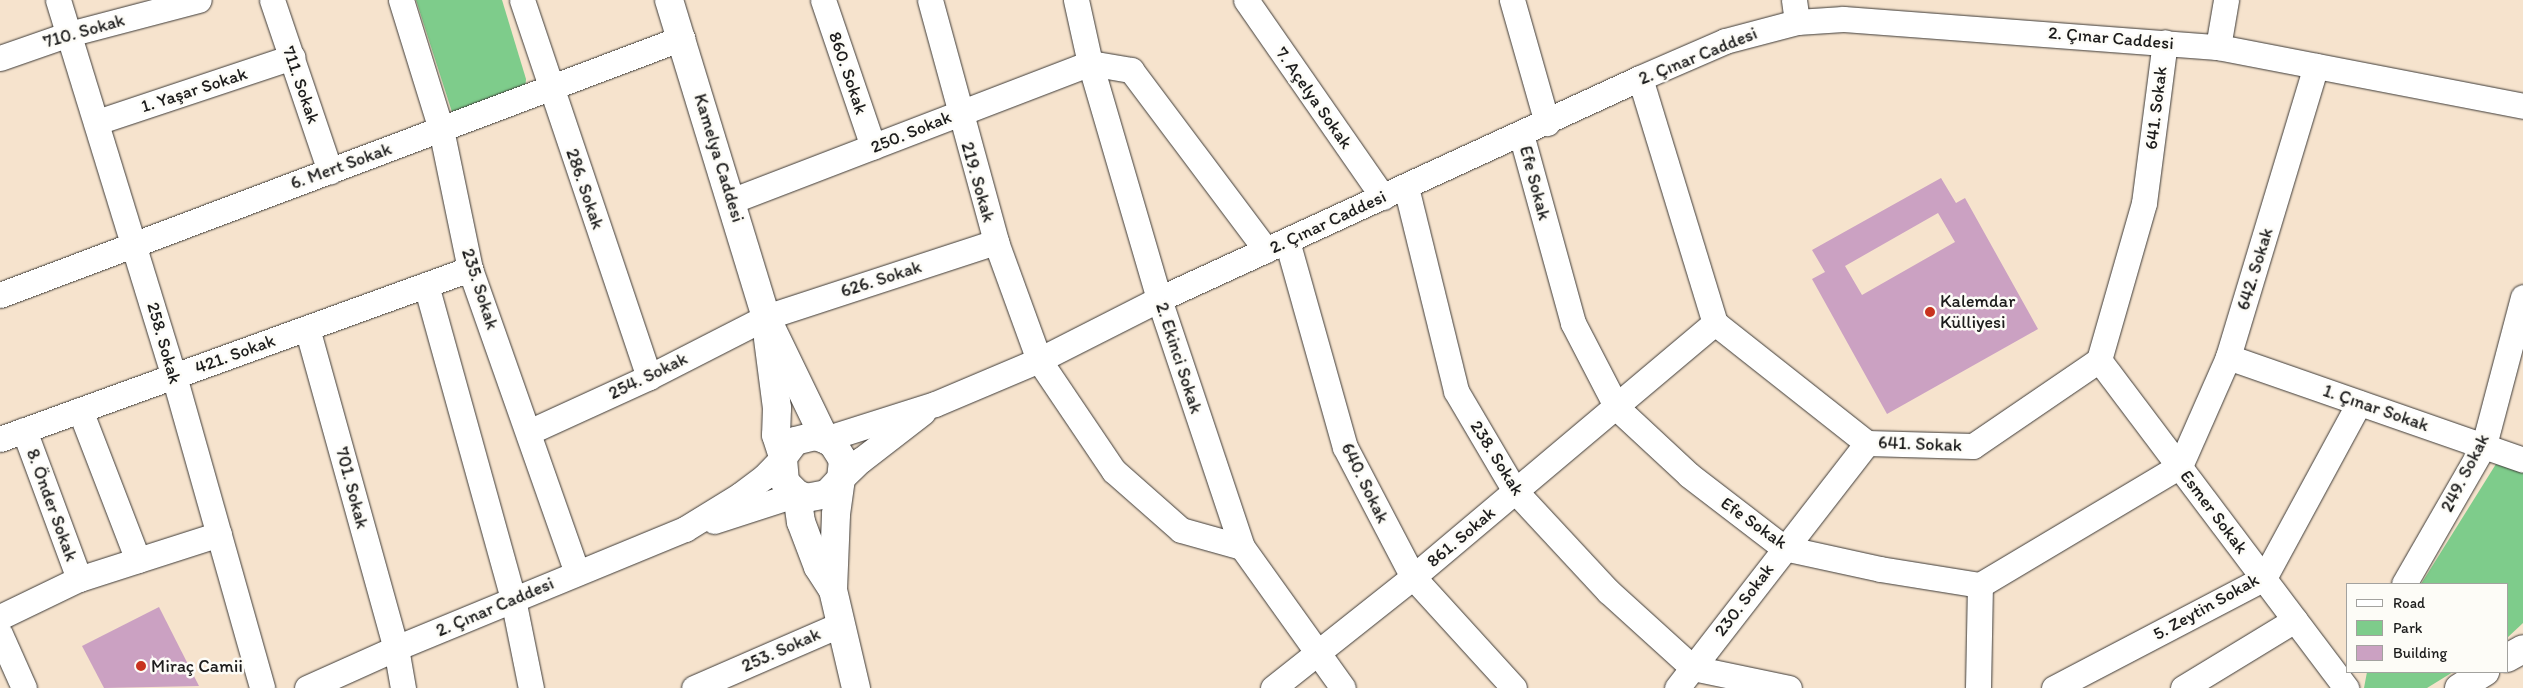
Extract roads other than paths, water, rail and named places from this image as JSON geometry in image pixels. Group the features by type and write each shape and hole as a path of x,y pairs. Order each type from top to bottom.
{"main road":[{"name":"Kamelya Caddesi","path":"669,0 732,200 766,317"},
{"path":"766,317 825,439"},
{"path":"766,317 777,408 776,434 783,457 785,482 797,494 807,498 827,494 841,479"},
{"path":"783,457 795,441 815,436 833,444 843,460 836,514 833,590 856,688"},
{"path":"797,494 801,522 818,567 833,590"},
{"path":"2508,657 2523,648"},
{"path":"2459,688 2483,673"}],"street":[{"name":"258. Sokak","path":"58,0 135,243 262,688"},
{"name":"710. Sokak","path":"0,58 69,34 199,0"},
{"name":"711. Sokak","path":"272,0 330,170"},
{"name":"235. Sokak","path":"401,0 441,130 470,269 529,432 577,573"},
{"name":"286. Sokak","path":"522,0 550,89 649,377"},
{"name":"860. Sokak","path":"823,0 873,147"},
{"name":"219. Sokak","path":"930,0 958,113 996,242 1039,360 1114,471 1181,530 1242,547"},
{"name":"2. Ekinci Sokak","path":"1076,0 1090,63 1160,299 1242,547 1316,654 1343,688"},
{"name":"7. Açelya Sokak","path":"1246,0 1383,197"},
{"path":"1512,0 1546,123"},
{"path":"2218,47 2226,0"},
{"name":"2. Çınar Caddesi","path":"935,404 1039,360 1160,299 1546,123 1640,78 1795,11 1843,19 2218,47 2523,106"},
{"name":"6. Mert Sokak","path":"2,288 135,243 441,130 682,38"},
{"name":"641. Sokak","path":"1715,323 1867,443 1973,446 2099,360 2144,204 2165,42"},
{"name":"1. Yaşar Sokak","path":"97,122 292,57"},
{"name":"250. Sokak","path":"732,200 1090,63"},
{"path":"1090,63 1131,70 1277,246"},
{"name":"642. Sokak","path":"2180,466 2228,357 2316,66"},
{"path":"1640,78 1715,323"},
{"name":"Efe Sokak","path":"1521,134 1573,323 1617,408 1689,475 1784,548 1880,569 1980,585"},
{"name":"238. Sokak","path":"1406,187 1456,391 1515,491 1608,591 1693,668"},
{"name":"626. Sokak","path":"766,317 996,242"},
{"name":"640. Sokak","path":"1277,246 1345,447 1413,577 1514,688"},
{"name":"421. Sokak","path":"0,439 470,269"},
{"path":"426,285 513,599 531,688"},
{"name":"249. Sokak","path":"2405,583 2484,445 2523,297"},
{"name":"254. Sokak","path":"529,432 649,377 766,317"},
{"name":"861. Sokak","path":"1273,688 1413,577 1617,408 1715,323"},
{"name":"701. Sokak","path":"308,328 396,648 404,688"},
{"name":"1. Çınar Sokak","path":"2228,357 2523,460"},
{"name":"Esmer Sokak","path":"2099,360 2295,620 2349,682"},
{"name":"5. Zeytin Sokak","path":"2054,688 2264,578 2359,403"},
{"path":"825,439 935,404"},
{"path":"841,479 861,460 935,404"},
{"path":"80,410 138,560"},
{"name":"8. Önder Sokak","path":"24,430 79,579"},
{"name":"230. Sokak","path":"1677,688 1867,443"},
{"path":"685,529 740,496 764,477 783,457"},
{"path":"1978,688 1980,585 2180,466"},
{"path":"685,529 797,494"},
{"name":"2. Çınar Caddesi","path":"307,688 396,648 685,529"},
{"path":"0,617 79,579 219,534"},
{"path":"2183,688 2295,620"},
{"name":"253. Sokak","path":"703,686 841,624"},
{"path":"0,634 24,688"},
{"path":"1693,668 1789,688"}],"place":[{"name":"Kalemdar Külliyesi","path":"1930,312"},
{"name":"Miraç Camii","path":"141,666"}]}
